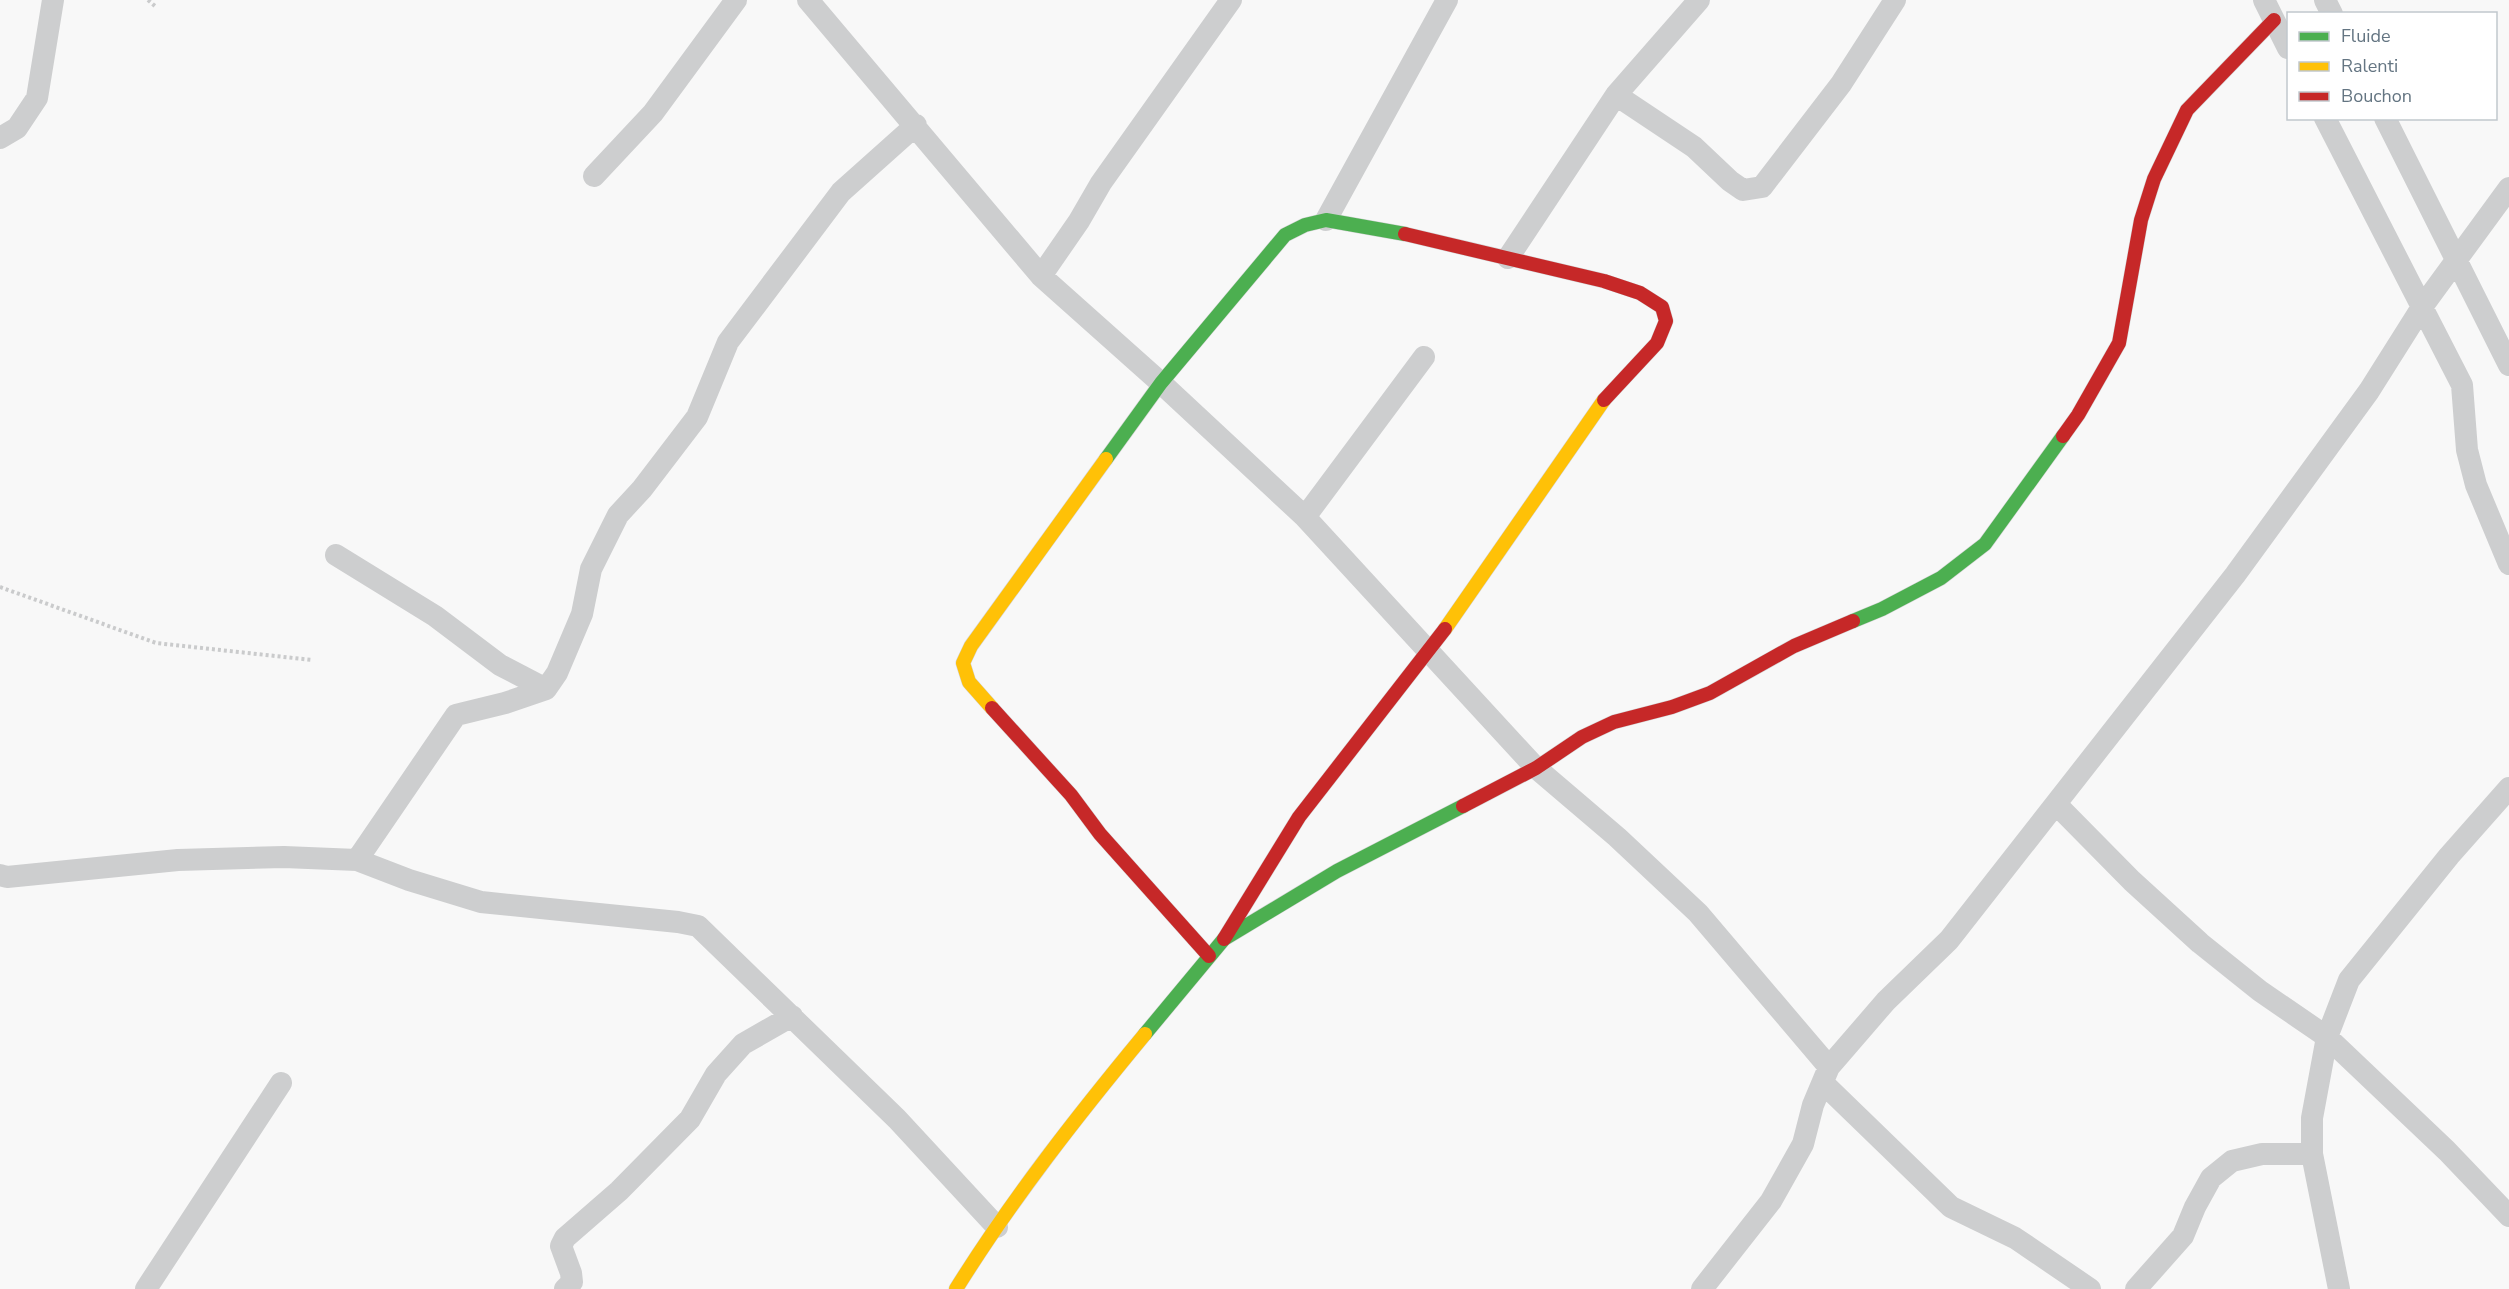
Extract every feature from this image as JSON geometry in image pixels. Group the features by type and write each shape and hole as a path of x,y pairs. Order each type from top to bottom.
{"street":[{"path":"0,138 16,128 37,98 53,0"},
{"path":"594,176 653,113 736,0"},
{"path":"808,0 916,125 1041,276 1161,383 1305,517 1428,654 1536,768 1617,837 1698,913 1826,1075 1951,1207 2015,1238 2090,1289"},
{"path":"1041,276 1079,221 1101,183 1231,0"},
{"path":"1326,220 1447,0"},
{"path":"1508,258 1616,95 1699,0"},
{"path":"1616,95 1694,147 1743,190 1762,187 1841,84 1895,0"},
{"path":"1224,939 1337,871 1536,768 1582,737 1614,722 1672,707 1710,693 1794,646 1882,609 1941,578 1985,544 2078,416 2119,343 2141,220 2154,179 2187,110 2269,10 2287,44"},
{"path":"2326,120 2462,385 2469,459 2476,485 2509,564"},
{"path":"2386,120 2509,365"},
{"path":"357,860 456,715 505,704 546,689 557,673 582,615 591,569 618,515 642,489 697,417 728,342 841,192 916,125"},
{"path":"1702,1289 1771,1201 1803,1144 1813,1105 1826,1075 1886,1001 1948,940 2235,574 2369,391 2422,307 2509,188"},
{"path":"956,1289 1079,1114 1224,939 1299,817 1428,654 1603,401 1657,343 1666,321 1662,307 1640,293 1604,281 1392,231 1326,220 1305,225 1285,235 1161,383 971,646 963,663 969,682 1071,795 1100,834 1209,956"},
{"path":"1305,517 1425,357"},
{"path":"336,555 435,616 500,664 546,689"},
{"path":"2338,1289 2312,1154 2312,1118 2327,1037 2349,980 2449,855 2509,789"},
{"path":"2056,804 2132,881 2200,943 2260,992 2327,1037 2447,1151 2509,1216"},
{"path":"0,875 178,860 284,856 357,860 409,880 481,902 698,926 897,1119 998,1227"},
{"path":"565,1289 572,1282 561,1246 565,1238 619,1191 690,1119 716,1074 743,1044 792,1016"},
{"path":"146,1289 281,1083"},
{"path":"2136,1289 2183,1236 2195,1207 2211,1178 2232,1161 2262,1154 2312,1154"}],"path":[{"path":"148,0 155,6"},
{"path":"0,586 156,643 312,660"}],"traffic: fast":[{"path":"1106,459 1161,383 1285,235 1305,225 1326,220 1405,234"},
{"path":"1853,621 1882,609 1941,578 1985,544 2063,436"},
{"path":"1145,1034 1224,939 1337,871 1463,806"}],"traffic: slow":[{"path":"1445,629 1604,400"},
{"path":"992,708 969,682 963,663 971,646 1106,459"},
{"path":"956,1289 1046,1158 1145,1034"}],"traffic: jam":[{"path":"2063,436 2078,415 2119,343 2141,220 2154,179 2187,110 2274,20"},
{"path":"1405,234 1604,281 1640,293 1662,307 1666,321 1657,343 1604,400"},
{"path":"1463,806 1536,768 1582,737 1614,722 1672,707 1710,693 1794,646 1853,621"},
{"path":"1224,939 1299,817 1445,629"},
{"path":"992,708 1071,795 1100,834 1209,956"}]}
